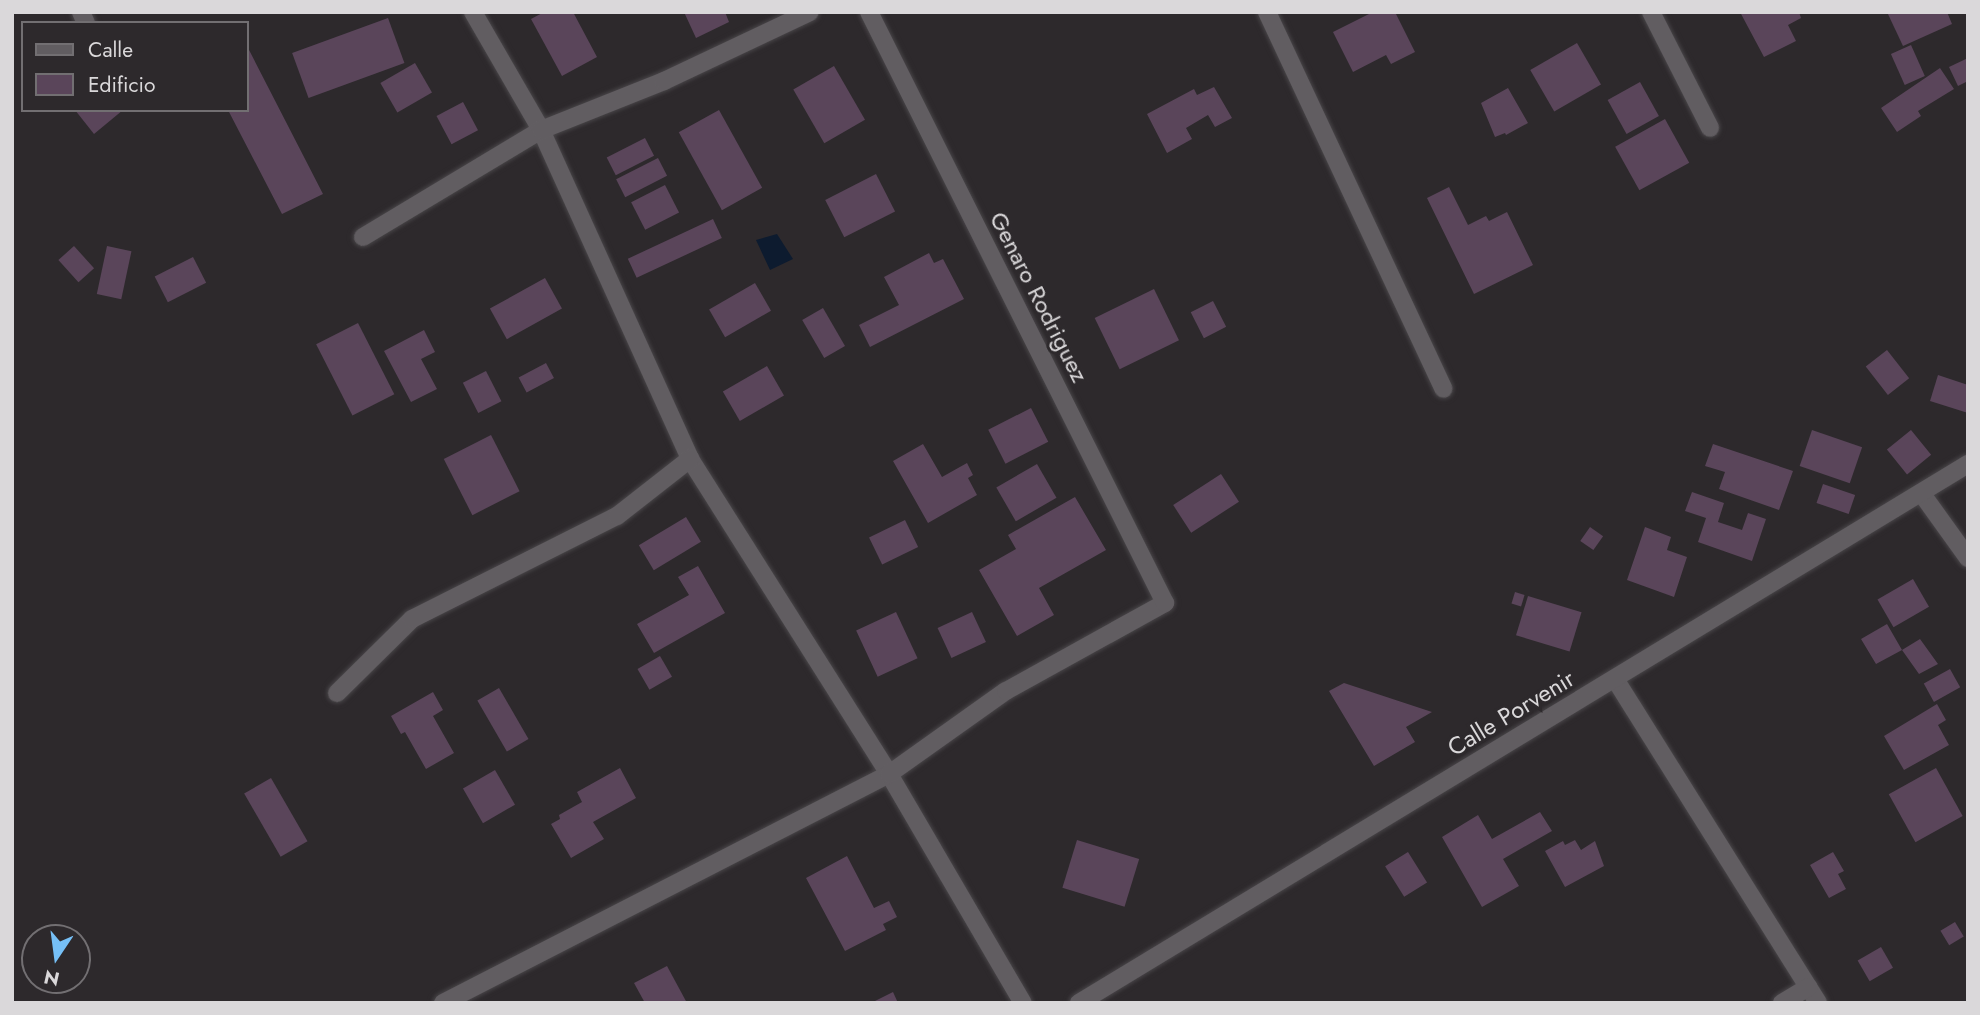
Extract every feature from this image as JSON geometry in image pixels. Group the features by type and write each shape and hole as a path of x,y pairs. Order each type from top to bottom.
{"street":[{"path":"473,12 541,130 690,459 889,774 1023,1003"},
{"path":"363,237 541,130 664,81 810,12"},
{"name":"Genaro Rodriguez","path":"869,12 1165,603 1006,691 889,774"},
{"path":"1267,12 1444,389"},
{"path":"1651,12 1710,128"},
{"path":"337,693 412,619 617,516 690,459"},
{"name":"Calle Porvenir","path":"1079,1003 1968,464"},
{"path":"1922,494 1968,558"},
{"path":"1615,679 1814,995 1782,1003"},
{"path":"443,1003 889,774"}],"water":[{"path":"777,234 793,259 770,270 756,240"}],"building":[{"path":"544,12 573,12 597,57 562,76 531,19"},
{"path":"684,12 725,12 729,22 696,38"},
{"path":"1373,12 1395,12 1415,52 1391,64 1386,55 1353,72 1333,32"},
{"path":"1740,12 1799,12 1801,18 1788,25 1796,41 1764,57"},
{"path":"1887,12 1947,12 1952,24 1903,46"},
{"path":"388,18 404,63 309,98 292,53"},
{"path":"1577,43 1601,85 1554,112 1530,70"},
{"path":"1911,45 1925,76 1905,85 1891,54"},
{"path":"248,48 323,194 282,214 229,112 248,112"},
{"path":"1968,58 1968,81 1958,86 1949,67"},
{"path":"415,63 432,92 397,112 380,83"},
{"path":"834,66 865,120 824,143 793,90"},
{"path":"1940,68 1954,89 1918,111 1921,116 1897,132 1881,108"},
{"path":"1640,82 1659,116 1627,134 1608,100"},
{"path":"1214,87 1232,118 1215,127 1208,115 1186,128 1192,139 1167,153 1147,114 1194,89 1197,95"},
{"path":"1508,88 1528,123 1506,135 1505,133 1495,137 1481,103"},
{"path":"463,102 478,130 452,144 437,116"},
{"path":"719,110 762,188 722,210 679,132"},
{"path":"77,112 121,112 94,134"},
{"path":"1665,119 1689,163 1639,190 1615,147"},
{"path":"645,138 654,156 616,175 607,158"},
{"path":"658,158 667,176 625,197 616,179"},
{"path":"876,174 895,211 844,237 825,200"},
{"path":"665,185 679,213 645,230 631,202"},
{"path":"1449,187 1468,225 1486,216 1489,221 1507,212 1533,265 1474,294 1427,198"},
{"path":"713,219 722,238 637,278 628,259"},
{"path":"74,246 94,268 78,282 58,260"},
{"path":"107,246 131,251 121,299 97,294"},
{"path":"929,253 934,263 943,259 964,299 870,347 859,325 899,305 884,277"},
{"path":"193,257 206,283 168,302 155,277"},
{"path":"545,278 562,309 507,339 490,309"},
{"path":"755,283 771,311 725,337 709,310"},
{"path":"1154,289 1179,340 1120,369 1095,318"},
{"path":"1213,301 1226,327 1204,338 1191,312"},
{"path":"823,308 845,346 824,358 802,320"},
{"path":"358,323 394,394 352,416 316,344"},
{"path":"424,330 435,352 421,359 437,389 411,402 384,351"},
{"path":"1887,350 1909,378 1888,395 1866,367"},
{"path":"546,363 554,378 527,393 519,378"},
{"path":"767,366 784,395 740,421 723,392"},
{"path":"486,371 501,401 478,413 463,383"},
{"path":"1938,375 1968,385 1968,413 1930,401"},
{"path":"1031,408 1048,442 1005,464 988,430"},
{"path":"1812,430 1862,447 1850,483 1800,466"},
{"path":"1911,430 1931,455 1907,474 1887,450"},
{"path":"491,435 520,491 472,515 444,459"},
{"path":"923,444 942,477 967,463 973,475 968,478 977,495 928,523 893,461"},
{"path":"1713,444 1793,471 1779,510 1719,489 1725,472 1705,466"},
{"path":"1037,464 1056,498 1016,521 996,488"},
{"path":"1221,474 1239,502 1191,533 1173,505"},
{"path":"1823,484 1855,495 1849,514 1816,503"},
{"path":"1692,492 1724,503 1718,522 1742,530 1748,513 1766,519 1752,561 1698,542 1706,518 1685,511"},
{"path":"1075,497 1106,550 1039,588 1054,615 1017,636 979,570 1016,549 1008,535"},
{"path":"686,517 701,542 654,570 639,545"},
{"path":"905,520 918,547 882,564 869,538"},
{"path":"1590,527 1603,536 1593,550 1580,541"},
{"path":"1645,527 1671,537 1667,550 1687,557 1674,597 1627,580"},
{"path":"698,566 725,613 654,653 637,624 689,595 678,577"},
{"path":"1913,579 1929,607 1893,627 1877,600"},
{"path":"1515,592 1525,595 1521,606 1511,603"},
{"path":"1528,596 1582,612 1570,652 1516,635"},
{"path":"896,612 918,658 878,677 856,631"},
{"path":"972,612 986,642 952,658 938,628"},
{"path":"1887,624 1902,650 1876,664 1861,639"},
{"path":"1920,639 1938,664 1919,674 1902,650"},
{"path":"660,656 672,677 649,690 637,669"},
{"path":"1950,669 1960,687 1934,702 1924,684"},
{"path":"1344,683 1432,712 1406,727 1415,742 1374,766 1329,691"},
{"path":"499,688 528,739 507,752 477,700"},
{"path":"433,692 443,710 433,716 454,753 426,769 405,732 401,734 391,716"},
{"path":"1937,704 1946,720 1938,725 1949,745 1904,770 1884,736"},
{"path":"620,768 636,798 593,822 604,839 571,858 551,824 560,819 559,815 582,802 577,792"},
{"path":"1936,768 1963,816 1915,842 1889,794"},
{"path":"495,770 515,805 483,823 463,788"},
{"path":"271,778 308,841 281,857 244,794"},
{"path":"1540,812 1552,831 1503,859 1519,886 1482,907 1442,837 1478,815 1492,839"},
{"path":"1077,840 1139,859 1125,907 1062,888"},
{"path":"1575,840 1581,850 1595,841 1604,866 1565,887 1545,851 1563,841 1565,845"},
{"path":"1408,852 1427,883 1404,897 1385,866"},
{"path":"1833,852 1844,871 1838,874 1846,889 1829,898 1810,865"},
{"path":"847,856 874,908 889,901 897,917 883,924 886,930 845,951 806,878"},
{"path":"1955,922 1964,937 1949,945 1940,931"},
{"path":"1881,947 1893,968 1870,981 1858,960"},
{"path":"667,966 687,1003 645,1003 634,983"},
{"path":"893,992 898,1003 871,1003"}]}
